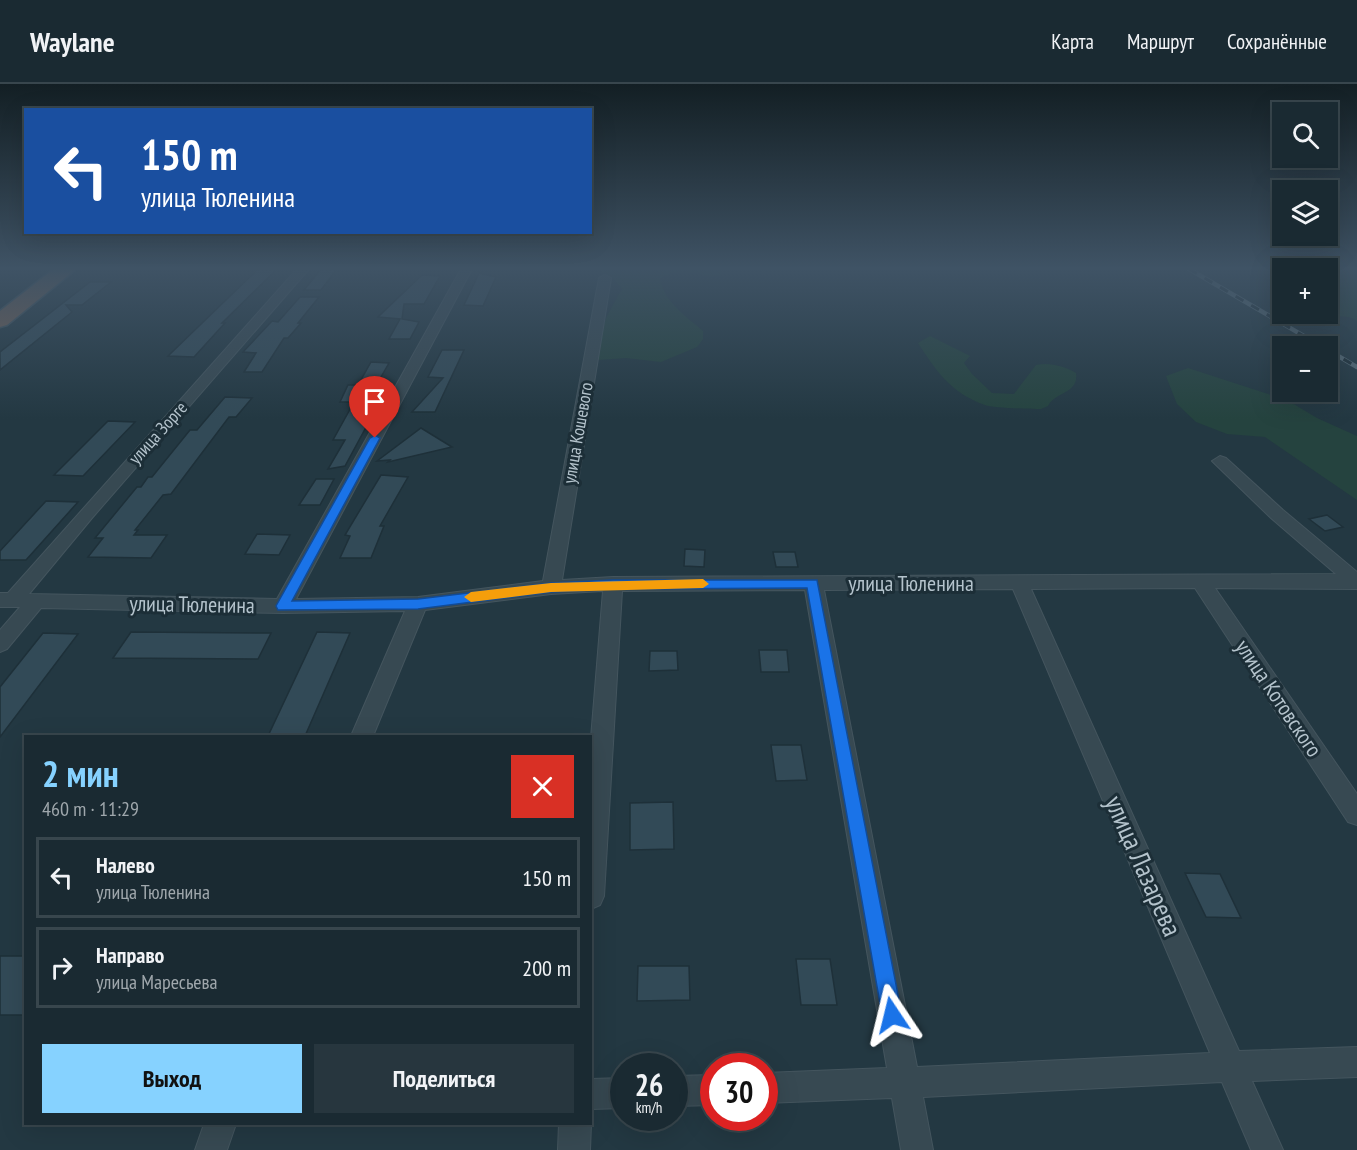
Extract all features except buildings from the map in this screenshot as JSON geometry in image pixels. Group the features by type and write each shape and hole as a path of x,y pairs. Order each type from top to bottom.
{"street":[{"name":"улица Зорге","path":"7,599 260,319"},
{"path":"283,606 440,319"},
{"name":"улица Кошевого","path":"551,587 598,319"},
{"path":"1220,461 1277,514 1356,581"},
{"name":"улица Котовского","path":"1200,581 1357,814"},
{"name":"улица Тюленина","path":"7,599 283,606 418,604 551,587 613,584 1356,581"},
{"name":"улица Лазарева","path":"1019,582 1267,1150"},
{"path":"813,583 917,1150"},
{"path":"592,882 613,584"},
{"path":"0,644 37,600"},
{"path":"362,735 418,604"},
{"path":"778,1088 905,1084 1231,1066 1357,1062"},
{"path":"592,1094 610,1093"},
{"path":"211,1150 220,1125"},
{"path":"574,1150 576,1125"}],"green space":[{"path":"606,319 689,319 703,331 703,339 697,347 661,362 626,358 598,360 601,331"},
{"path":"930,336 970,356 964,363 992,393 1014,394 1036,365 1041,364 1056,365 1076,373 1076,380 1071,389 1041,409 985,405 963,394 938,372 918,343"},
{"path":"1188,368 1272,395 1272,402 1290,402 1317,418 1357,436 1357,500 1265,437 1227,434 1196,422 1177,404 1166,376"}],"railway":[{"path":"1274,319 1304,336"},
{"path":"1338,356 1357,367"}],"slow traffic":[{"path":"471,597 551,587 703,584"}],"route":[{"path":"375,438 283,606 418,604 551,587 613,584 813,583 892,1015"}]}
